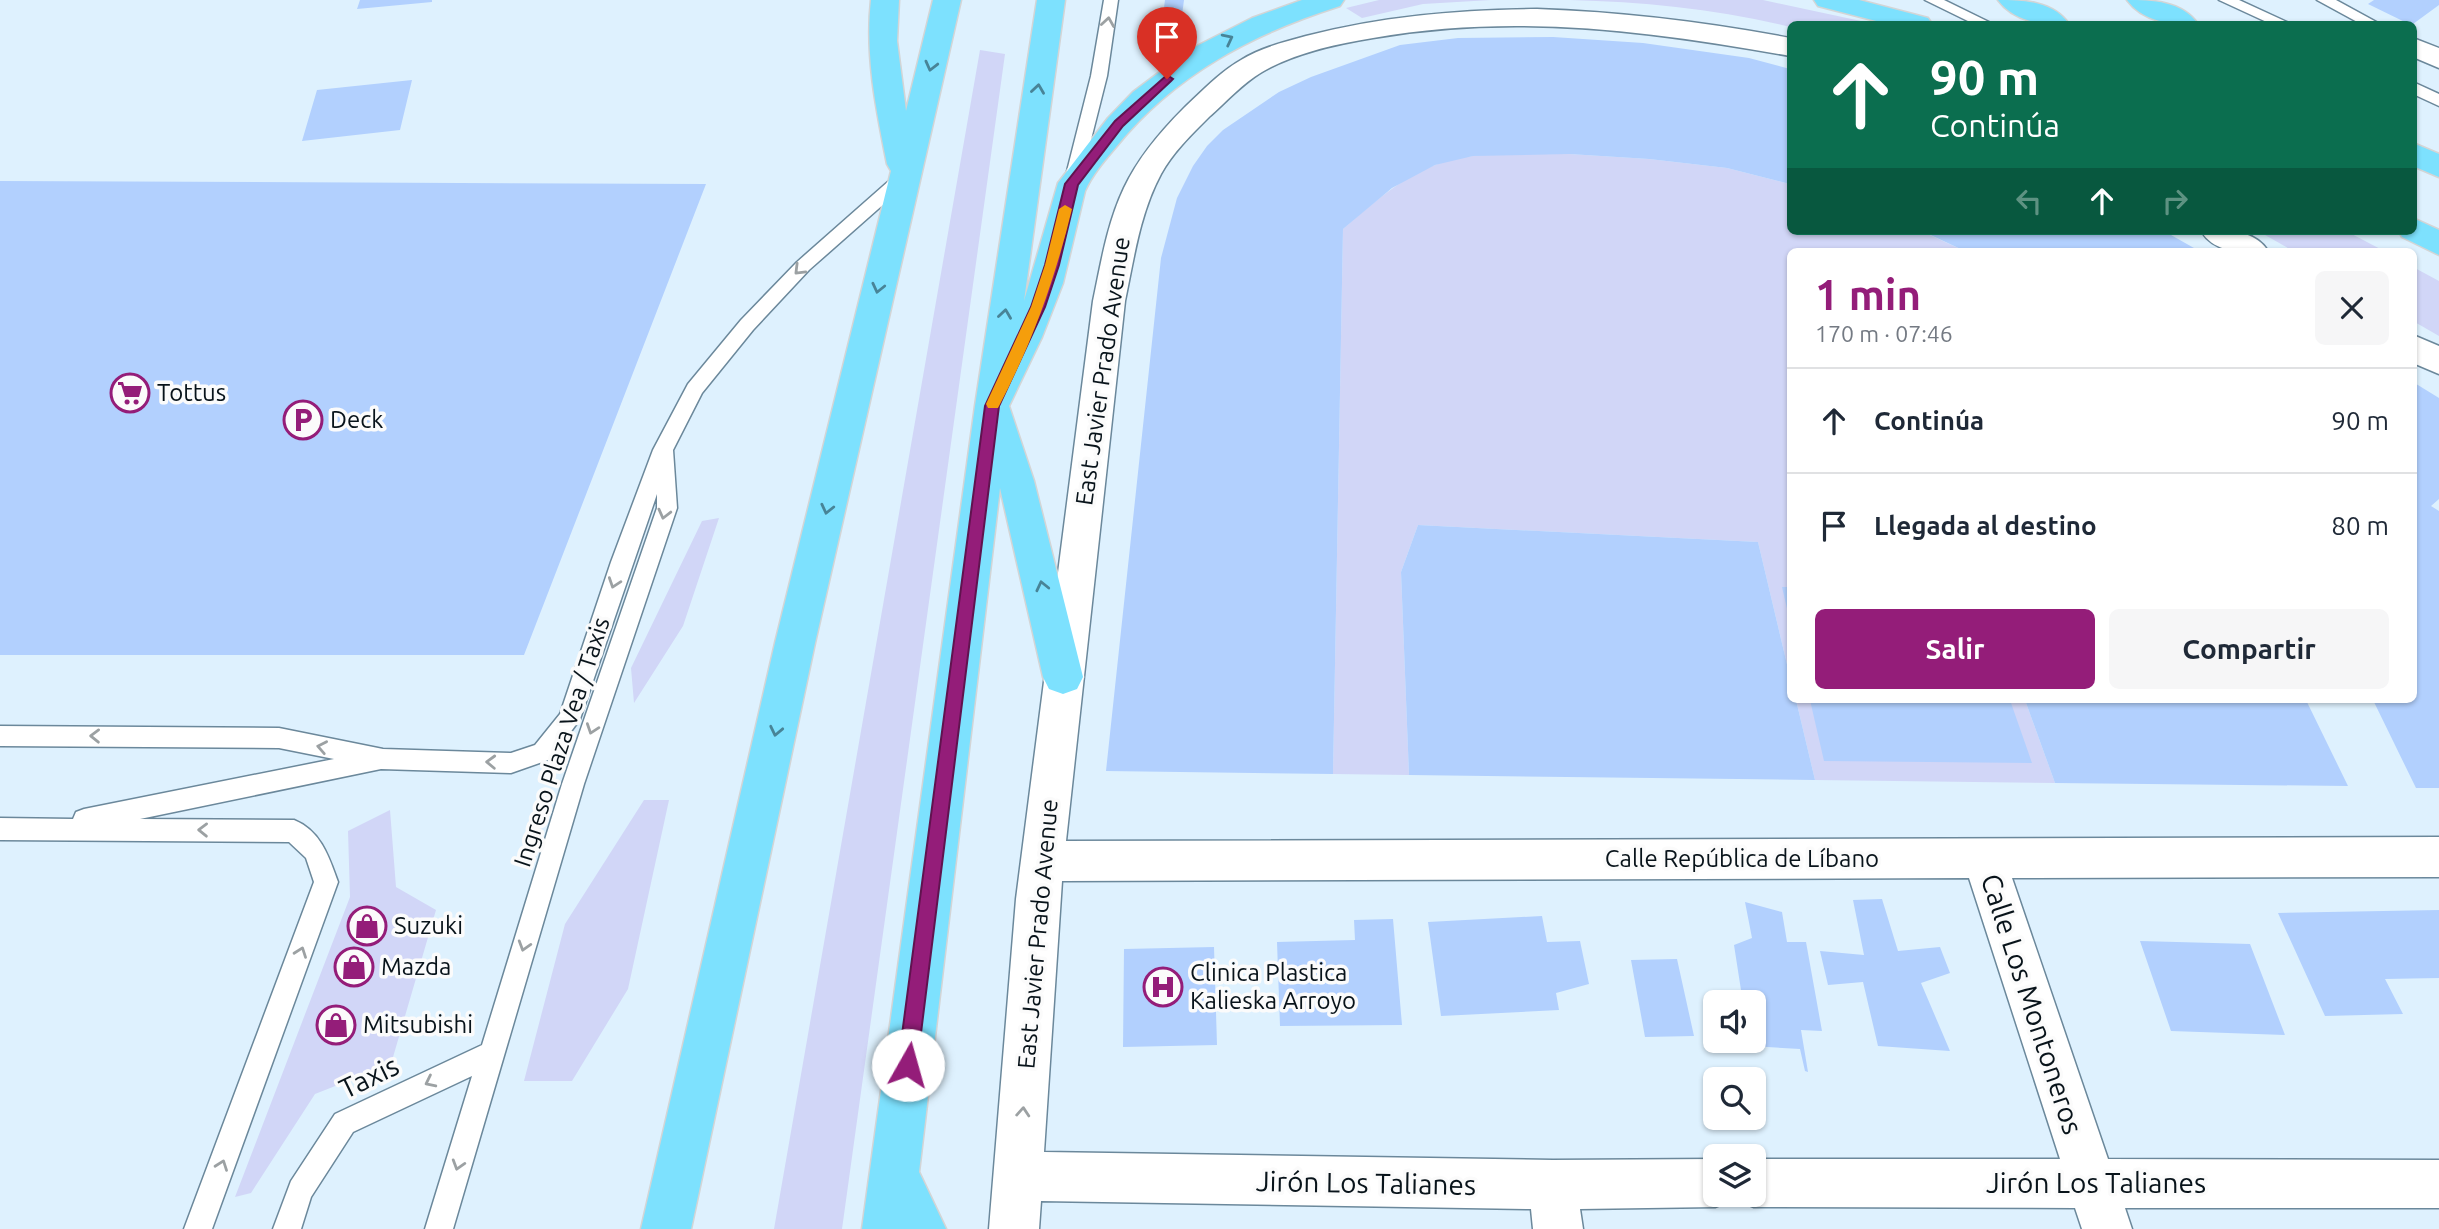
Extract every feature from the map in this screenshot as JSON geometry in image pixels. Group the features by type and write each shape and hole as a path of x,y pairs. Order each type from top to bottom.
{"highway":[{"path":"885,0 884,45 891,108 905,176"},
{"path":"666,1229 792,657 947,0"},
{"path":"887,1229 992,406 1051,0"},
{"path":"1063,677 1016,481 992,406 1038,307 1052,265 1072,184 1105,139 1133,108 1206,50 1267,21 1330,0"},
{"path":"1828,0 1907,21"},
{"path":"2012,0 2050,21"},
{"path":"2141,0 2180,21"},
{"path":"2417,155 2439,167"},
{"path":"2417,231 2439,244"},
{"path":"894,1175 920,1229"}],"street":[{"name":"East Javier Prado Avenue","path":"1014,1229 1038,899 1109,301 1123,229 1148,171 1187,121 1246,69 1332,33 1379,21 1486,13 1611,16 1661,22 1787,46"},
{"path":"2417,48 2439,59"},
{"path":"2224,235 2246,248"},
{"path":"2417,349 2439,362"},
{"name":"Calle República de Líbano","path":"1044,861 2439,857"},
{"name":"Calle Los Montoneros","path":"1984,858 2106,1229"},
{"name":"Jirón Los Talianes","path":"1018,1176 1555,1207 1703,1185"},
{"name":"Jirón Los Talianes","path":"1766,1183 2439,1184"}],"lane":[{"path":"1072,184 1099,76 1111,0"},
{"path":"1932,0 1978,21"},
{"path":"2226,0 2276,21"},
{"path":"2324,0 2366,21"},
{"path":"2417,89 2439,100"},
{"path":"0,736 279,738 383,759 511,763 543,752 569,719 621,562 664,448 695,389 747,325 803,266 905,176"},
{"name":"Ingreso Plaza Vea / Taxis","path":"439,1229 573,784 667,508 664,448"},
{"path":"0,820 41,829 383,759"},
{"path":"0,829 294,831 316,852 326,882 198,1229"},
{"name":"Taxis","path":"287,1229 300,1190 344,1123 492,1053"}],"shaded area":[{"path":"1379,0 1491,0 1423,4 1362,18 1346,8"},
{"path":"1570,0 1763,0 1861,21 1787,21 1787,26 1736,15"},
{"path":"980,50 1005,54 842,1229 774,1229"},
{"path":"1519,154 1649,159 1727,168 1787,183 1787,235 1930,235 1958,248 1787,248 1787,664 1758,542 1418,525 1401,572 1409,775 1333,774 1343,229 1375,202 1422,170 1467,157"},
{"path":"2265,235 2354,235 2378,248 2288,248"},
{"path":"2417,269 2439,281 2439,336 2417,323"},
{"path":"719,518 683,626 634,703 631,668 702,521"},
{"path":"1797,703 2026,703 2055,783 1815,780"},
{"path":"644,800 669,800 628,989 572,1081 524,1081 565,924"},
{"path":"390,810 396,887 436,910 391,1064 315,1094 251,1193 235,1197 350,897 348,831"}],"building":[{"path":"360,0 432,0 432,2 357,9"},
{"path":"1165,0 1184,0 1182,15 1163,15"},
{"path":"2374,0 2439,0 2439,5 2417,21 2403,21 2368,4"},
{"path":"1553,37 1643,43 1749,58 1787,68 1787,183 1727,168 1649,159 1569,154 1473,156 1435,165 1392,188 1343,229 1333,774 1106,771 1161,258 1177,198 1193,166 1207,146 1223,130 1279,92 1311,77 1400,45 1458,38"},
{"path":"412,80 400,130 302,141 317,90"},
{"name":"Deck","path":"0,181 706,184 524,655 0,655"},
{"path":"1931,235 2171,235 2194,248 1958,248"},
{"path":"2417,384 2439,398 2439,499 2431,506 2439,511 2439,788 2416,788 2374,703 2417,703"},
{"path":"1418,525 1758,542 1787,664 1787,703 1797,703 1815,780 1409,775 1401,572"},
{"path":"1782,587 1787,587 1787,608"},
{"path":"1811,703 2011,703 2032,763 1824,761"},
{"path":"2026,703 2307,703 2348,786 2055,783"},
{"path":"1882,899 1898,951 1940,947 1950,973 1921,983 1950,1051 1878,1046 1863,982 1828,985 1820,951 1864,955 1853,900"},
{"path":"1745,902 1782,912 1787,942 1806,942 1822,1031 1801,1030 1808,1072 1805,1071 1800,1049 1766,1047 1766,990 1741,990 1734,945 1752,938"},
{"path":"2439,910 2439,978 2385,979 2403,1014 2325,1016 2278,913"},
{"path":"1542,916 1547,942 1580,941 1589,984 1556,993 1559,1010 1441,1016 1428,922"},
{"path":"1393,919 1402,1025 1280,1026 1277,942 1355,940 1354,920"},
{"path":"2140,941 2250,944 2285,1035 2171,1031"},
{"path":"1214,947 1217,1045 1123,1047 1124,949"},
{"path":"1677,959 1694,1036 1645,1037 1631,960"}],"slow traffic":[{"path":"993,404 1038,307 1052,265 1065,209"}],"place":[{"name":"Tottus","path":"130,393"},
{"name":"Deck","path":"303,420"},
{"name":"Suzuki","path":"367,926"},
{"name":"Mazda","path":"354,967"},
{"name":"Clinica Plastica Kalieska Arroyo","path":"1163,987"},
{"name":"Mitsubishi","path":"336,1025"}],"route":[{"path":"908,1065 992,406 1038,307 1052,265 1072,184 1105,139 1133,108 1167,79"}]}
